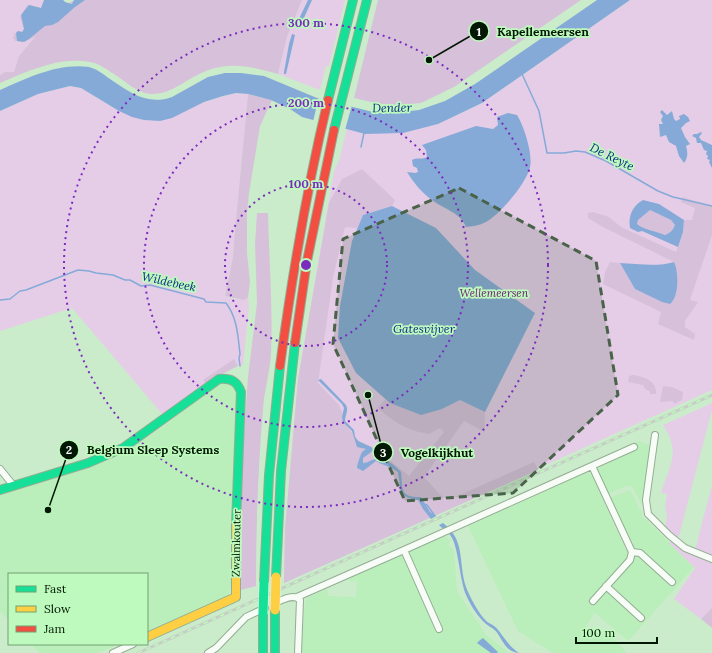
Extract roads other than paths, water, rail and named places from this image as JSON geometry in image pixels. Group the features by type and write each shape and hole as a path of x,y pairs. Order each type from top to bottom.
{"main road":[{"path":"263,653 265,524 273,426 286,318 315,154 353,0"},
{"path":"275,653 278,516 285,424 298,318 314,223 328,157 367,0"},
{"name":"Zwalmkouter","path":"14,485 88,463 122,448 219,379 233,379 239,385 241,392 236,500 236,597 148,637"},
{"path":"0,490 14,485"}],"street":[{"path":"655,435 646,500 648,514 669,535 685,548 712,559"},
{"path":"208,653 216,648 246,617 282,600 294,596 297,597 634,447"},
{"path":"592,466 632,552 630,560 593,601"},
{"path":"0,469 14,485"},
{"path":"404,550 439,629"},
{"path":"632,552 640,553 672,582"},
{"path":"606,586 641,618"},
{"path":"297,597 300,600 298,653"},
{"path":"113,653 131,645"}],"water":[{"path":"44,0 63,0 72,4 74,0 85,0 58,22 45,26 24,42 17,41 16,33 18,31 22,32 24,29 21,15 29,5 41,8"},
{"path":"308,0 312,0 299,29 295,27"},
{"path":"597,0 630,0 482,103 438,124 403,133 365,134 302,117 290,109 271,100 248,94 236,93 204,102 172,118 160,121 144,120 132,117 119,111 81,88 70,86 38,94 0,111 0,90 43,72 77,66 95,69 132,93 147,99 155,100 172,97 208,77 225,73 241,73 264,76 317,98 377,113 419,110 445,101 475,84"},
{"path":"292,34 295,35 286,74 284,74 289,44"},
{"path":"662,110 667,115 672,111 676,121 680,119 679,116 684,114 690,121 681,128 690,144 686,146 687,155 684,163 679,156 676,146 669,142 666,135 660,137 659,124 663,124 661,120 663,116 660,112"},
{"path":"508,113 517,115 525,133 531,161 528,173 513,196 494,216 481,224 466,227 460,218 424,194 407,172 418,172 417,168 413,166 412,160 427,157 426,150 422,145 476,126 493,129 498,125 497,117"},
{"path":"701,132 702,133 699,137 701,140 712,145 712,168 709,162 710,160 707,159 707,151 704,150 701,143 697,143 696,138 692,136"},
{"path":"643,200 659,204 684,220 683,232 678,247 642,231 638,232 630,228 630,216 639,202","holes":["650,210 671,220 675,225 671,231 665,235 637,224 638,220"]},
{"name":"Gatesvijver","path":"392,206 436,228 475,270 535,313 485,412 460,400 442,409 421,415 390,403 356,373 338,338 340,306 352,241 363,215"},
{"path":"674,262 677,272 677,290 673,301 670,304 662,302 635,289 620,263 655,265"},
{"path":"321,379 346,405 347,411 345,421 354,430 355,437 358,441 374,450 363,458 363,463 380,459 395,466 401,472 402,487 406,494 414,497 421,497 430,512 436,516 431,519 418,500 408,498 401,493 398,472 395,470 376,461 363,471 357,468 362,452 366,449 357,447 352,431 343,422 342,417 344,408 342,404 318,380"},
{"path":"443,523 455,537 458,544 466,587 470,596 482,616 497,628 510,646 519,653 515,653 506,646 497,632 483,621 471,604 464,590 453,540 449,533 439,525"},
{"path":"483,638 498,652 497,653 491,653 477,643"}],"waterway":[{"name":"De Reyte","path":"522,74 539,111 547,153 576,151 585,152 606,161 658,191 673,197 712,206"},
{"path":"361,147 364,133"},
{"name":"Wildebeek","path":"0,300 10,299 20,291 78,270 113,275 125,280 130,280 141,286 150,285 204,299 206,302 226,303 230,308 235,321 239,340 240,366"},
{"name":"Wildebeek","path":"423,504 427,505 435,516"}],"railway":[{"path":"138,653 712,395"}],"place":[{"name":"Kapellemeersen","path":"429,60"},
{"name":"Vogelkijkhut","path":"368,395"},
{"name":"Belgium Sleep Systems","path":"48,510"}],"water label":[{"name":"Dender","path":"392,108"}],"park label":[{"name":"Wellemeersen","path":"494,293"}]}
